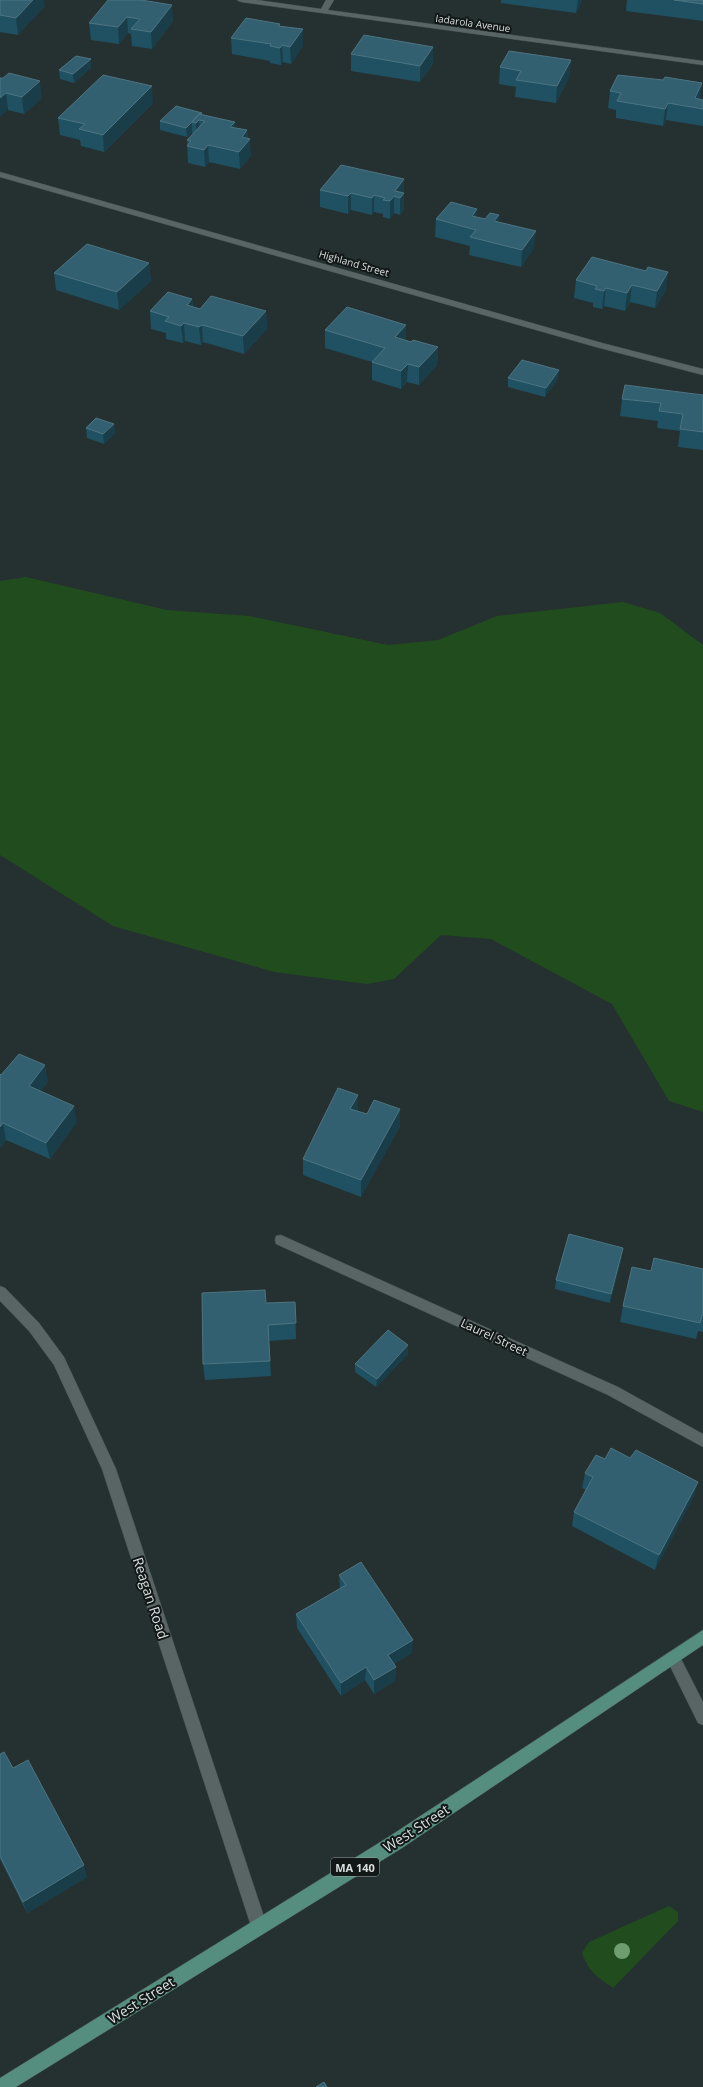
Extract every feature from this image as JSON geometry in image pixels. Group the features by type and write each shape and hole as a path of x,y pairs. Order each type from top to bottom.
{"main road":[{"name":"West Street","path":"1,2087 396,1842 703,1637"}],"street":[{"name":"Iadarola Avenue","path":"241,0 703,63"},
{"path":"323,12 330,0"},
{"name":"Highland Street","path":"0,174 599,345 703,372"},
{"name":"Laurel Street","path":"280,1240 613,1391 703,1441"},
{"name":"Reagan Road","path":"0,1292 34,1327 59,1361 109,1469 260,1926"},
{"path":"673,1658 703,1718"}],"green space":[{"path":"26,577 167,610 249,616 388,645 438,640 497,616 623,602 660,613 703,645 703,1112 669,1101 612,1004 491,939 441,935 394,979 367,984 274,972 113,926 0,855 0,581"},
{"path":"669,1906 678,1912 678,1921 613,1988 591,1970 582,1953 589,1942"}],"building":[{"path":"0,0 33,0 16,18 0,15"},
{"path":"108,0 141,0 172,5 151,32 131,29 140,19 127,17 118,27 89,23"},
{"path":"674,0 703,0 703,4"},
{"path":"246,18 280,24 278,26 303,29 290,47 282,45 280,48 270,46 271,44 231,38"},
{"path":"364,35 433,47 420,66 351,54"},
{"path":"509,51 571,60 557,86 516,80 521,71 500,67"},
{"path":"76,56 91,59 73,74 59,70"},
{"path":"9,73 40,81 22,97 6,93 0,98 0,78 3,78"},
{"path":"103,75 152,86 103,135 79,129 85,124 58,118"},
{"path":"618,75 663,80 665,77 702,83 695,98 703,100 703,109 668,103 665,109 617,101 621,93 610,91"},
{"path":"176,106 202,113 199,114 186,128 160,121"},
{"path":"199,114 235,122 230,127 247,130 242,137 250,139 239,152 208,145 204,150 187,146 191,141 187,140 205,121 199,120 196,123 192,122"},
{"path":"341,165 404,179 395,191 404,193 400,198 394,196 390,201 383,200 385,198 374,195 372,198 351,193 348,196 320,190"},
{"path":"451,202 477,209 472,216 485,219 490,213 499,215 494,221 536,231 522,250 470,237 476,230 436,219"},
{"path":"87,244 149,263 117,292 54,273"},
{"path":"592,257 646,271 648,267 668,272 657,291 632,285 627,293 606,288 604,291 595,289 597,286 576,280"},
{"path":"168,292 192,299 187,305 200,309 211,296 266,311 243,336 202,325 199,327 184,323 181,326 165,321 169,317 150,311"},
{"path":"347,307 406,325 395,337 411,342 413,340 438,347 419,367 408,364 401,371 372,362 385,348 325,330"},
{"path":"522,360 559,370 546,388 508,378"},
{"path":"625,385 703,395 703,432 680,429 683,414 659,411 661,403 622,399"},
{"path":"96,418 114,424 103,434 86,428"},
{"path":"19,1054 45,1065 29,1086 74,1106 46,1143 3,1123 0,1127 0,1074 1,1075"},
{"path":"338,1088 358,1095 350,1109 367,1114 374,1100 400,1109 361,1180 303,1159"},
{"path":"569,1234 623,1248 611,1294 556,1280"},
{"path":"654,1258 703,1269 703,1315 700,1323 623,1306 632,1267 651,1271"},
{"path":"265,1290 266,1303 295,1302 296,1323 268,1325 270,1361 203,1364 202,1293"},
{"path":"388,1330 408,1345 377,1379 355,1364"},
{"path":"611,1448 630,1458 636,1450 698,1482 659,1555 574,1512 593,1477 585,1473 596,1455 605,1459"},
{"path":"361,1562 413,1640 388,1655 396,1667 374,1680 366,1667 341,1683 296,1614 346,1585 339,1575"},
{"path":"4,1752 13,1768 28,1760 84,1865 23,1902 0,1856 0,1754"},
{"path":"324,2082 327,2087 316,2087"}]}
